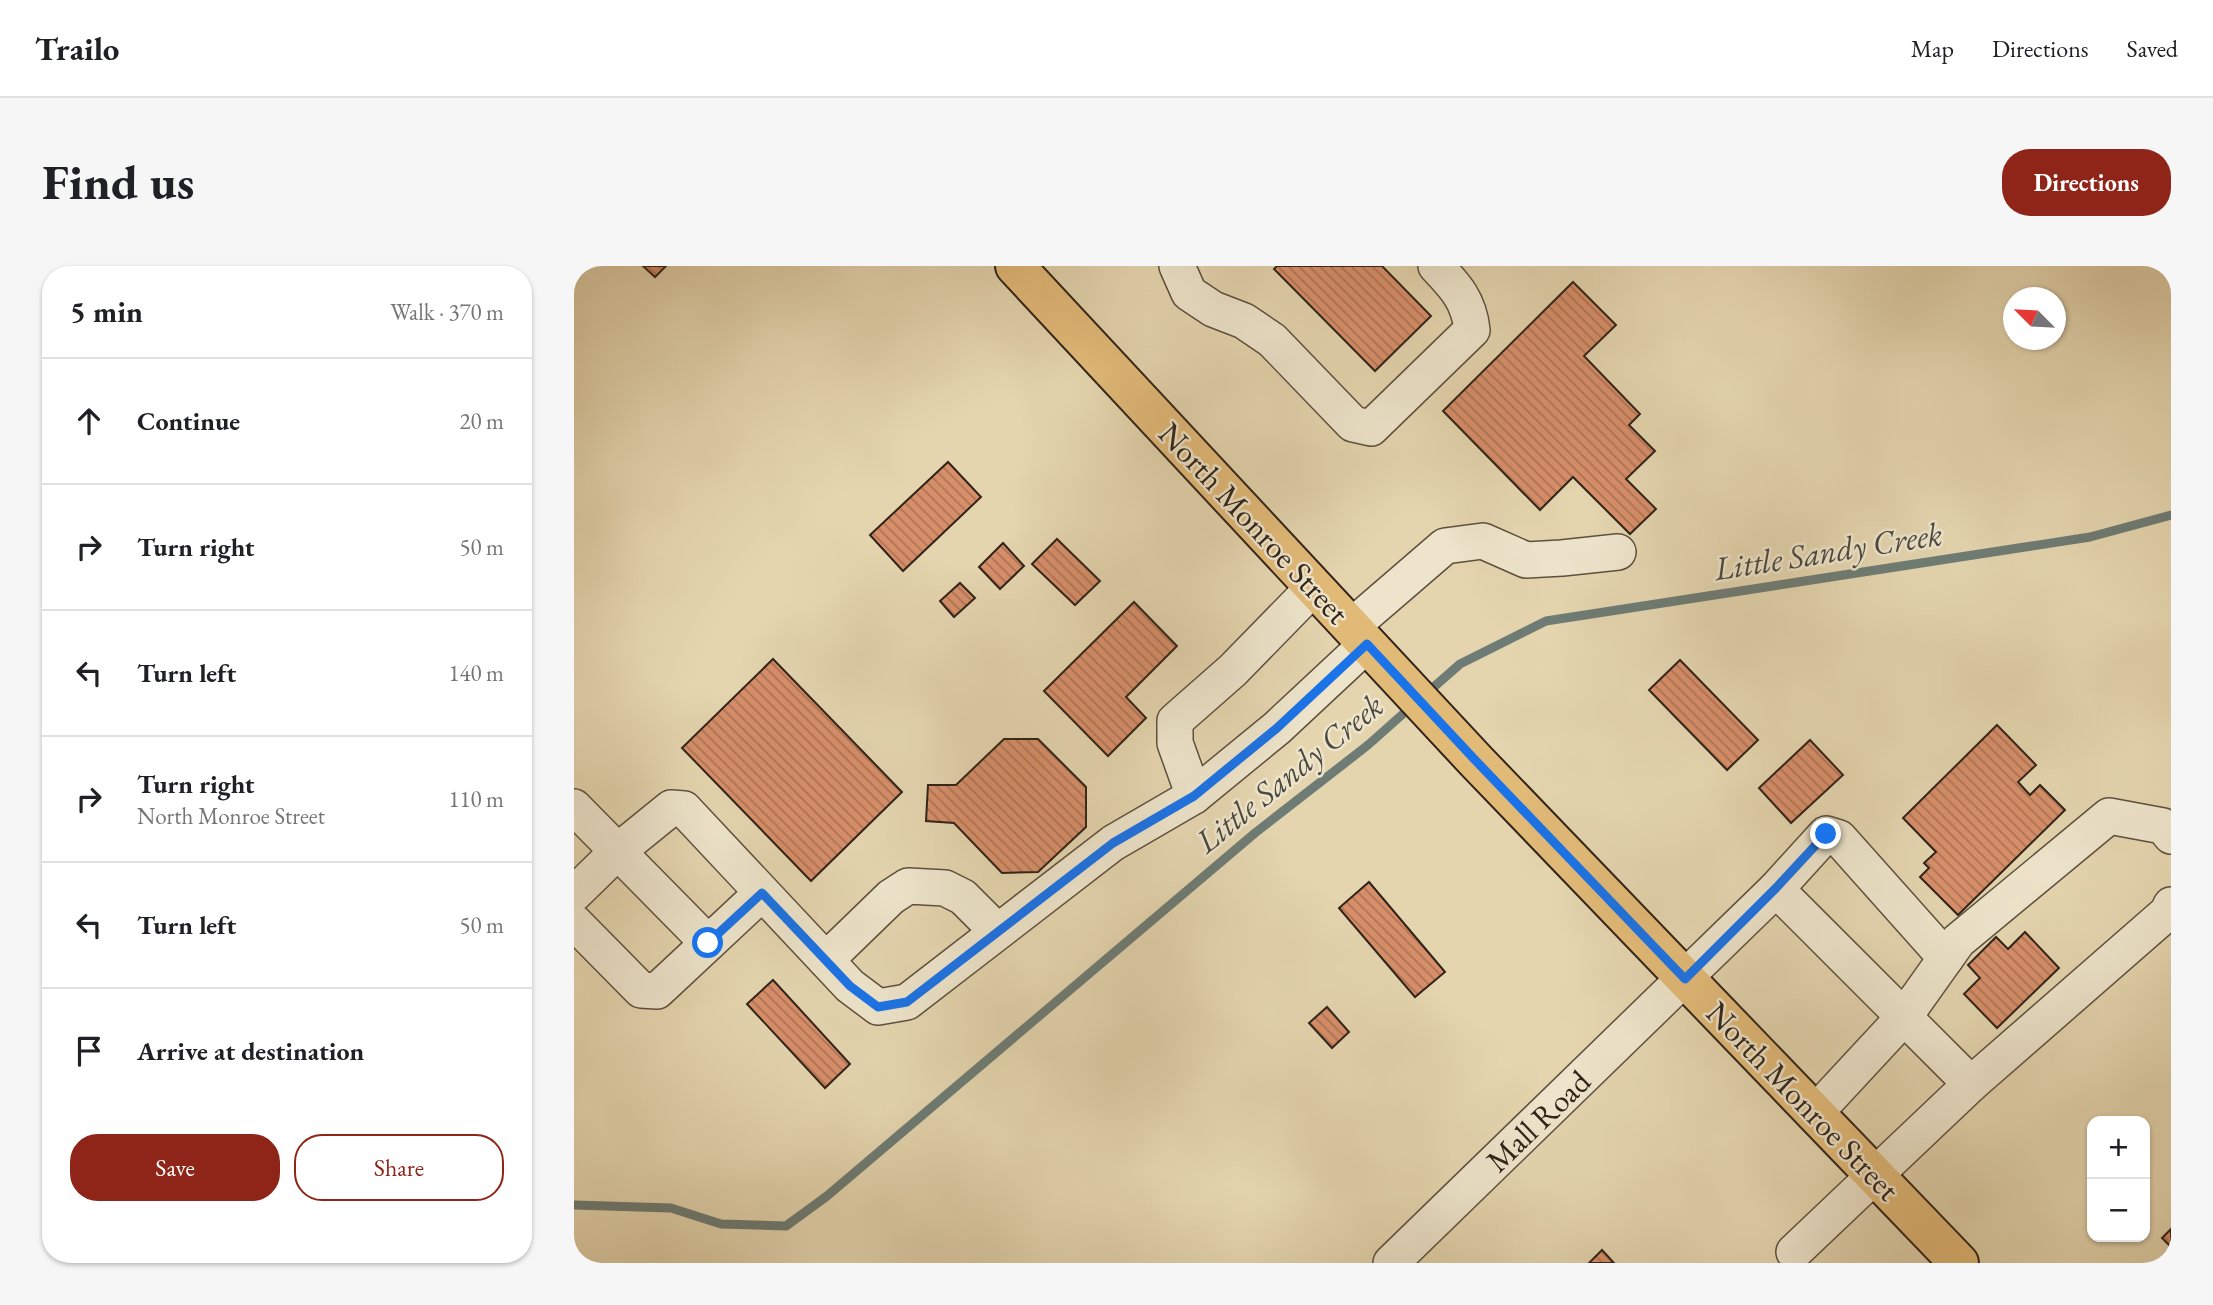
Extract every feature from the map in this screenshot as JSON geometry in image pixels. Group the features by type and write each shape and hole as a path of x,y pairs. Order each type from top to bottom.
{"main road":[{"name":"North Monroe Street","path":"1015,266 1476,761 1959,1263"}],"street":[{"path":"1177,266 1189,293 1213,309 1244,321 1272,340 1353,424 1371,428 1472,330 1470,310 1455,286 1436,266"},
{"path":"574,894 618,851 671,808 684,809 850,986 878,1007 907,1002 1113,843 1194,796 1277,728 1359,636 1445,546 1483,541 1526,560 1618,552"},
{"path":"1194,796 1175,743 1175,722 1233,670 1314,587"},
{"path":"574,807 708,943"},
{"path":"1815,1113 1904,1017 1958,941 2109,816 2163,826 2171,836"},
{"name":"Mall Road","path":"1391,1263 1685,979 1826,834 1839,838 1946,958"},
{"path":"826,960 891,897 908,886 945,888 963,898 997,931"},
{"path":"1776,888 1971,1084"},
{"path":"574,922 641,990 657,991 762,893"},
{"path":"1794,1252 1971,1084 2168,912 2171,905"}],"building":[{"path":"643,266 666,266 655,277"},
{"path":"1277,266 1382,266 1431,316 1375,371 1274,269"},
{"path":"1573,282 1616,325 1584,356 1640,414 1629,425 1655,451 1626,479 1656,509 1630,534 1573,477 1540,510 1443,411"},
{"path":"948,462 981,497 903,571 870,535"},
{"path":"1057,539 1100,581 1075,605 1032,564"},
{"path":"1003,543 1024,566 1000,589 979,567"},
{"path":"960,583 975,598 954,617 940,601"},
{"path":"1134,602 1177,646 1126,697 1146,718 1108,756 1044,691"},
{"path":"773,659 902,792 811,881 682,748"},
{"path":"1680,660 1758,740 1727,770 1649,690"},
{"path":"1997,725 2036,765 2018,782 2030,795 2040,785 2065,810 1958,915 1920,877 1929,868 1924,863 1936,852 1903,818"},
{"path":"1004,739 1038,739 1086,787 1086,827 1038,872 1002,873 954,823 926,821 928,785 956,785"},
{"path":"1810,740 1843,775 1791,823 1759,788"},
{"path":"1369,882 1445,972 1415,997 1339,908"},
{"path":"2025,932 2059,968 1997,1028 1964,994 1980,978 1968,965 1996,937 2008,949"},
{"path":"773,980 850,1064 825,1088 747,1004"},
{"path":"1327,1007 1349,1032 1332,1048 1309,1023"},
{"path":"2171,1229 2171,1247 2162,1238"},
{"path":"1602,1250 1614,1263 1589,1263"}],"waterway":[{"name":"Little Sandy Creek","path":"1427,693 1460,664 1546,621 2090,537 2171,515"},
{"name":"Little Sandy Creek","path":"574,1205 671,1208 721,1224 786,1226 827,1196 1255,833 1368,745 1413,705"}],"route":[{"path":"708,943 762,893 850,986 878,1007 907,1002 1113,843 1194,796 1277,728 1367,644 1685,979 1826,834"}]}
